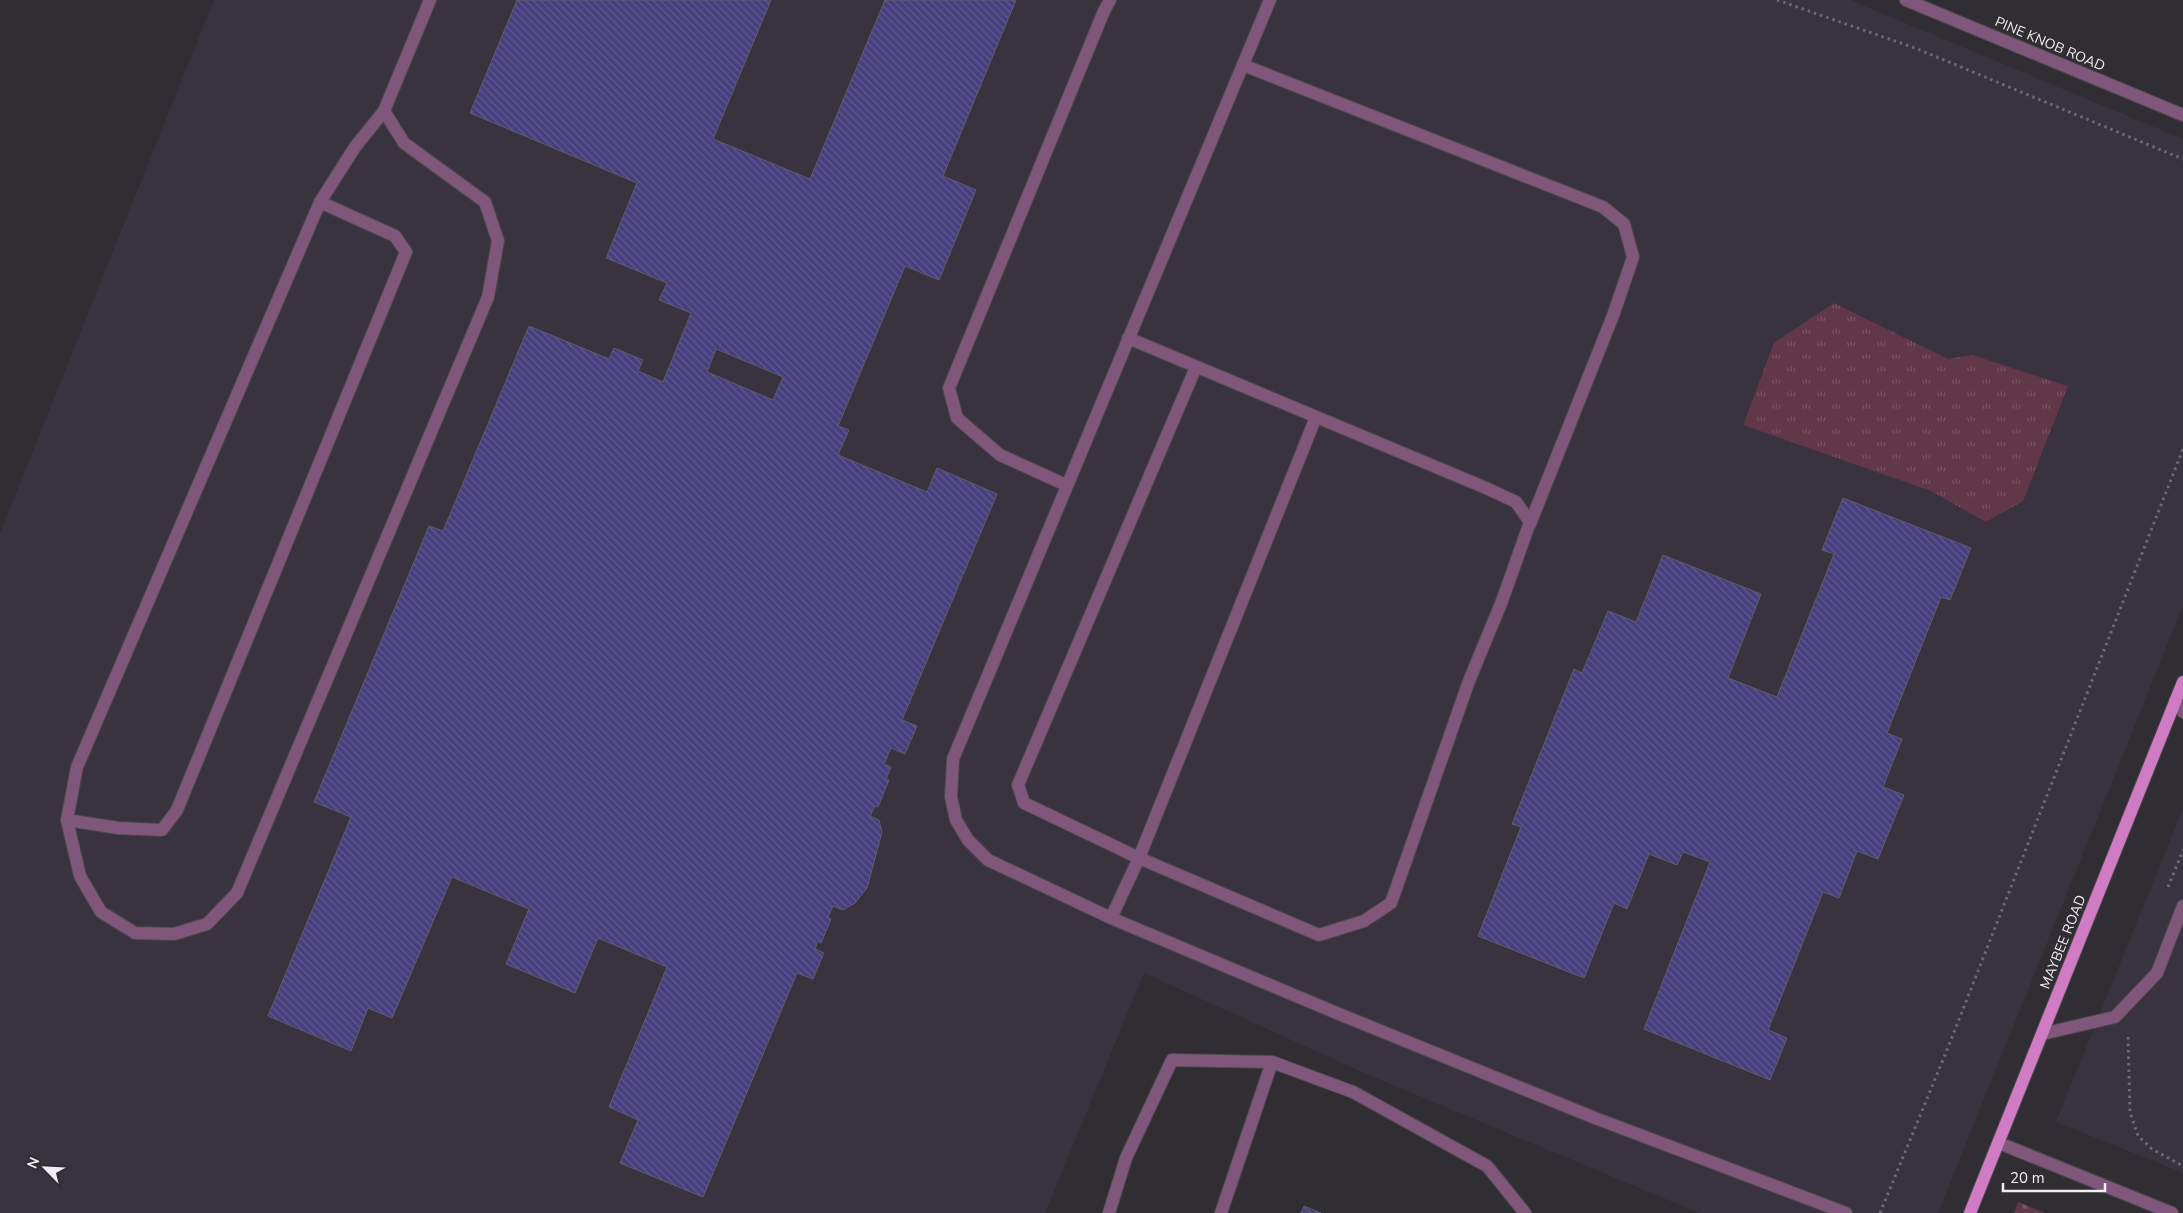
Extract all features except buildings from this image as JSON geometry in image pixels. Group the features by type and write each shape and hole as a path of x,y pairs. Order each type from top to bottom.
{"main road":[{"name":"MAYBEE ROAD","path":"1970,1213 2183,682"}],"street":[{"path":"384,111 404,143 485,202 498,242 488,296 237,893 207,924 174,934 135,933 101,912 80,876 67,820 77,768 320,202 355,147 384,111 430,0"},
{"path":"1066,485 1000,455 957,418 949,388 1110,0"},
{"path":"1270,0 953,759 951,797 956,820 964,833 988,860 1111,918 1595,1118 1846,1213"},
{"name":"PINE KNOB ROAD","path":"1906,0 2183,115"},
{"path":"1196,367 1018,785 1024,803 1139,858 1319,935 1364,921 1391,903 1469,680 1502,601 1530,524 1614,314 1633,257 1624,224 1603,206 1243,64"},
{"path":"67,820 118,828 162,830 177,810 403,261 406,252 395,236 320,202"},
{"path":"1128,338 1486,488 1516,502 1530,524"},
{"path":"1111,918 1139,858 1316,417"},
{"path":"2175,701 2183,712"},
{"path":"2042,1034 2115,1016 2157,973 2183,906"},
{"path":"1110,1213 1126,1158 1172,1060 1272,1062 1353,1092 1487,1166 1525,1213"},
{"path":"1221,1213 1272,1062"},
{"path":"1999,1142 2172,1213"}],"path":[{"path":"1777,0 1915,48 2183,159"},
{"path":"1880,1213 1947,1050 2183,449"}],"shaded area":[{"path":"214,0 1850,0 2183,139 2183,606 1938,1213 1699,1213 1364,1073 1144,973 1045,1213 0,1213 0,533"},
{"path":"2183,808 2183,1173 2056,1122"}],"green space":[{"path":"1834,303 1948,359 1972,355 2068,386 2023,501 1986,522 1931,491 1743,425 1774,343"},
{"path":"2018,1202 2045,1213 2014,1213"}]}
